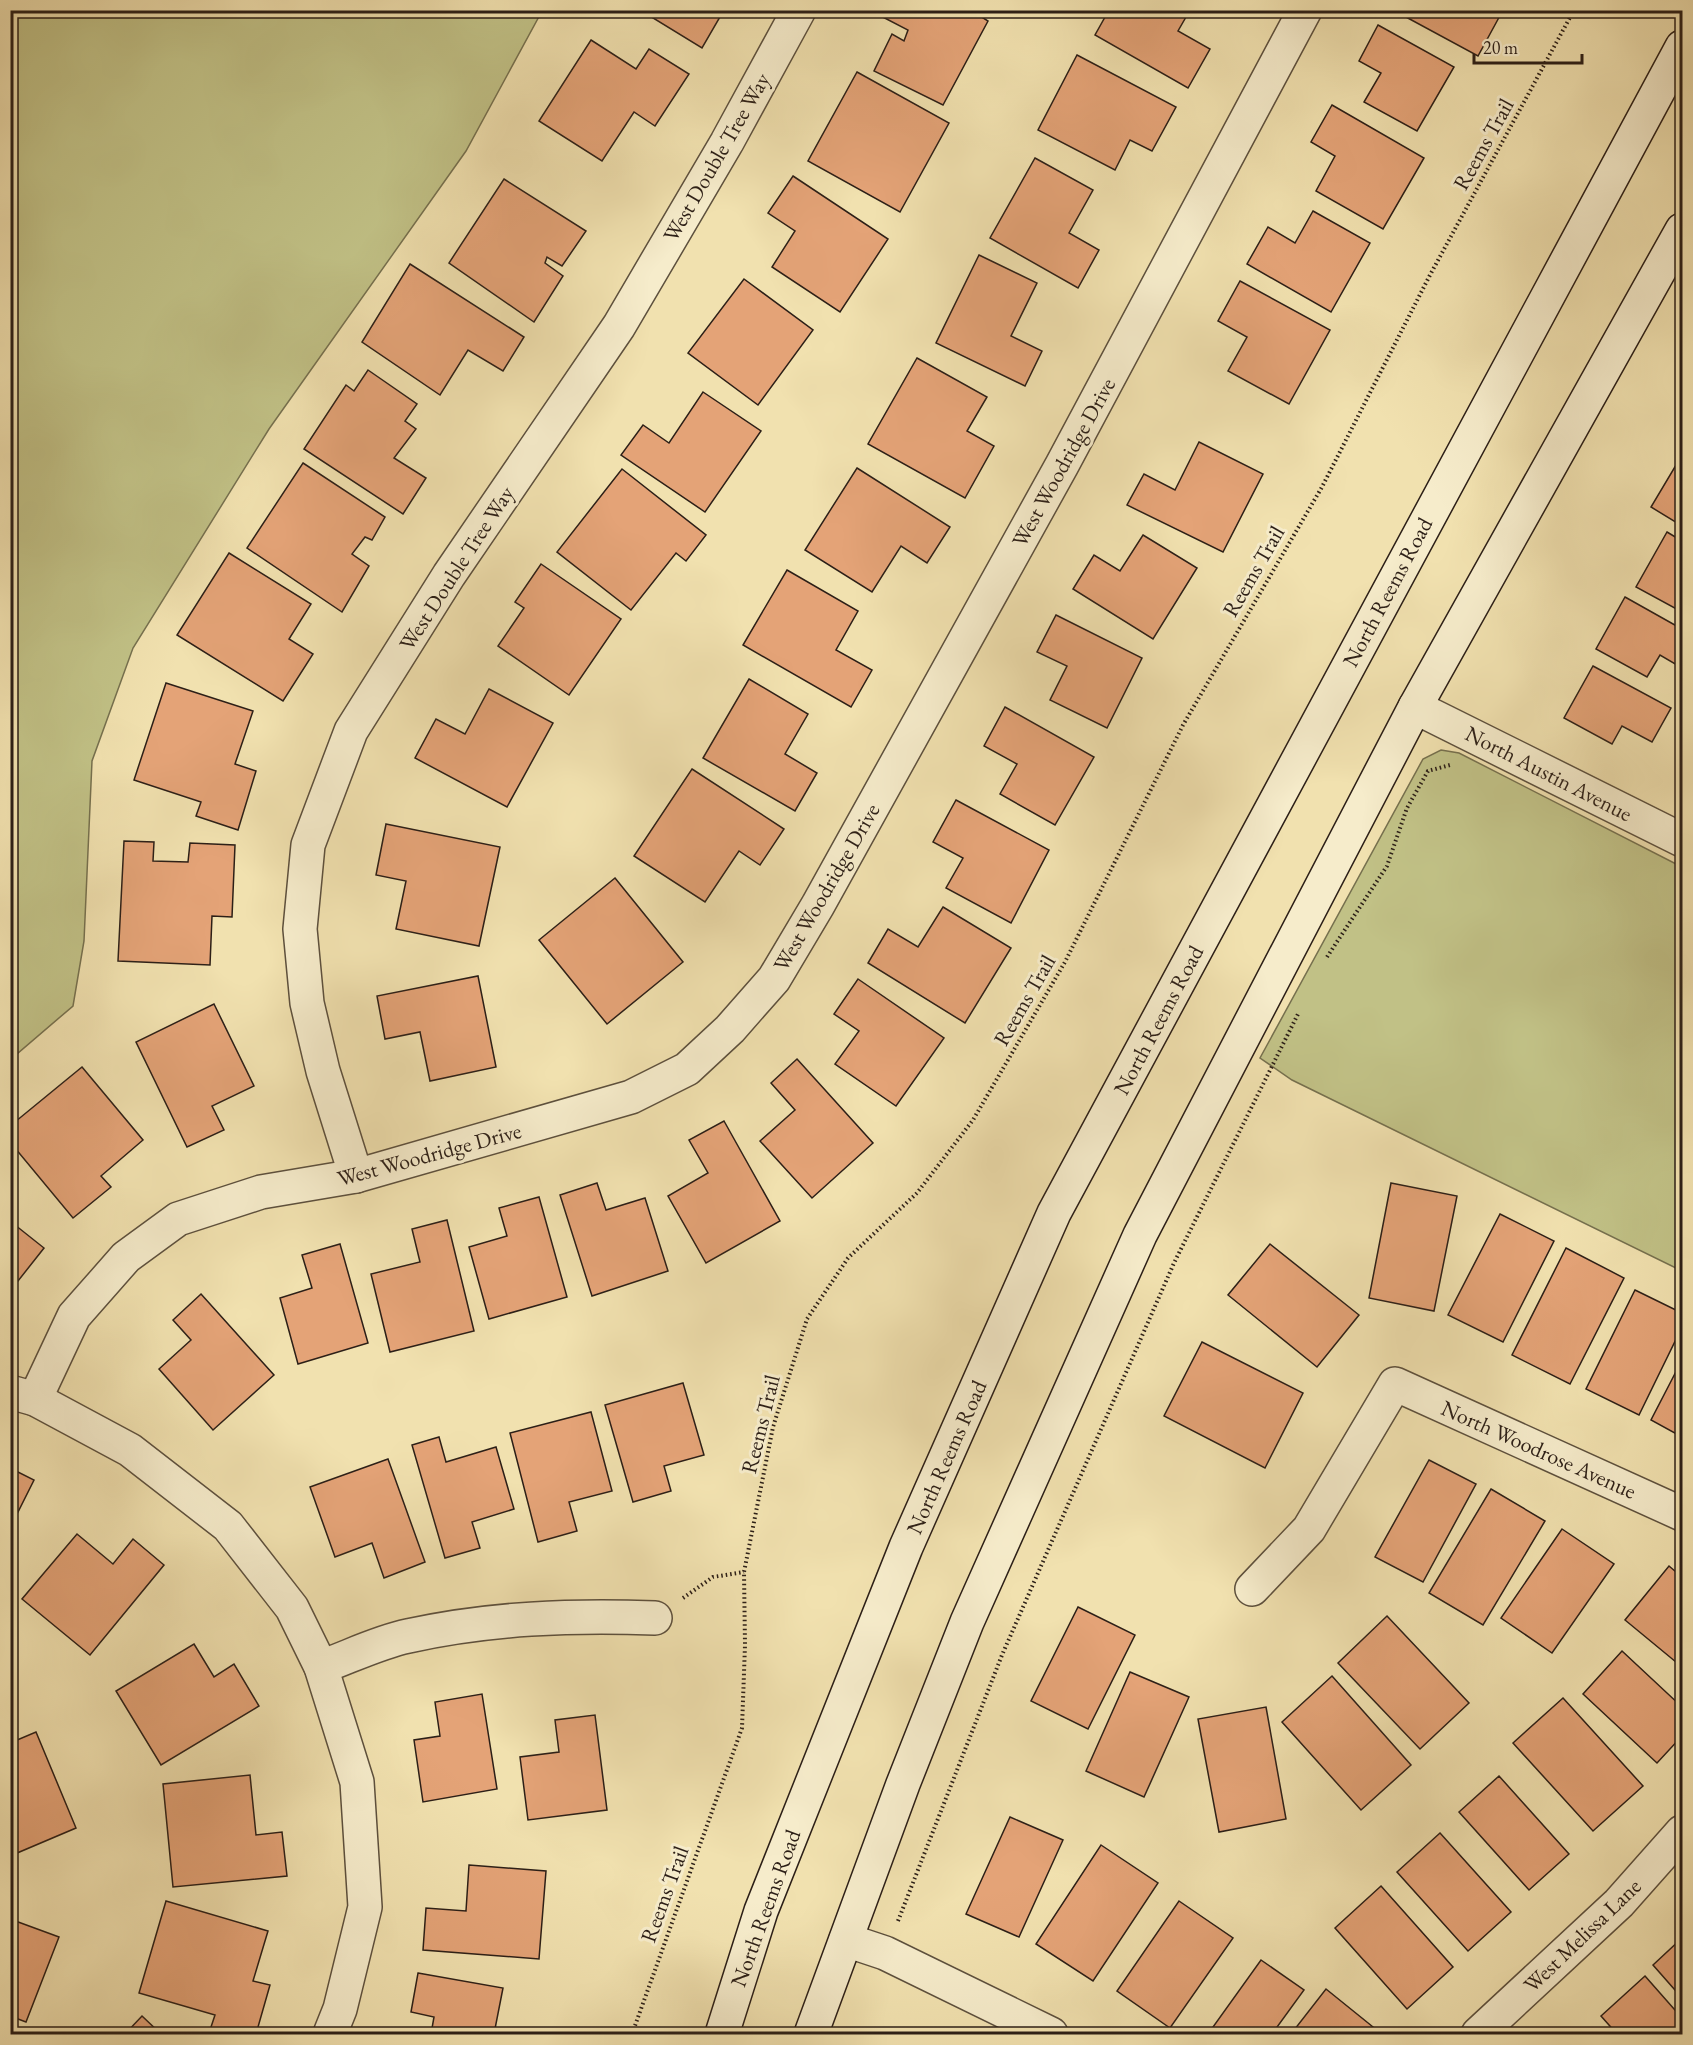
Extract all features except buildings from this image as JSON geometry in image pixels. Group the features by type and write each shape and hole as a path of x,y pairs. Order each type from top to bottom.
{"street":[{"name":"West Double Tree Way","path":"356,1176 323,1071 307,1003 300,928 308,845 351,731 449,575 619,326 726,142 799,10"},
{"name":"West Woodridge Drive","path":"23,1395 74,1316 126,1257 178,1219 261,1192 356,1176 631,1097 687,1069 730,1029 774,979 818,904 1057,475 1305,10"},
{"name":"North Reems Road","path":"722,2034 761,1911 906,1547 1054,1213 1683,47"},
{"path":"811,2034 903,1784 967,1622 1140,1235 1415,707 1683,230"},
{"name":"North Austin Avenue","path":"1415,707 1681,837"},
{"name":"North Woodrose Avenue","path":"1252,1589 1309,1529 1395,1384 1683,1514"},
{"path":"23,1395 130,1450 228,1526 292,1608 321,1667 357,1782 365,1907 340,2009 330,2034"},
{"path":"321,1667 406,1636 502,1620 572,1615 655,1618"},
{"name":"West Melissa Lane","path":"1478,2034 1619,1903 1683,1832"},
{"path":"846,1940 885,1953 1051,2034"}],"path":[{"name":"Reems Trail","path":"632,2034 742,1728 745,1645 744,1572 773,1426 807,1319 848,1258 917,1193 972,1120 1060,972 1183,725 1322,487 1430,275 1574,10"},
{"path":"1326,959 1387,866 1407,808 1428,771 1460,763"},
{"path":"885,1953 1002,1655 1150,1317 1179,1252 1299,1011"},
{"path":"655,1618 713,1577 744,1572"}],"green space":[{"path":"11,10 542,11 466,151 269,429 133,648 92,761 84,941 73,1006 11,1059"},
{"path":"1441,750 1459,753 1682,867 1682,1271 1292,1080 1260,1058 1423,759"}]}
